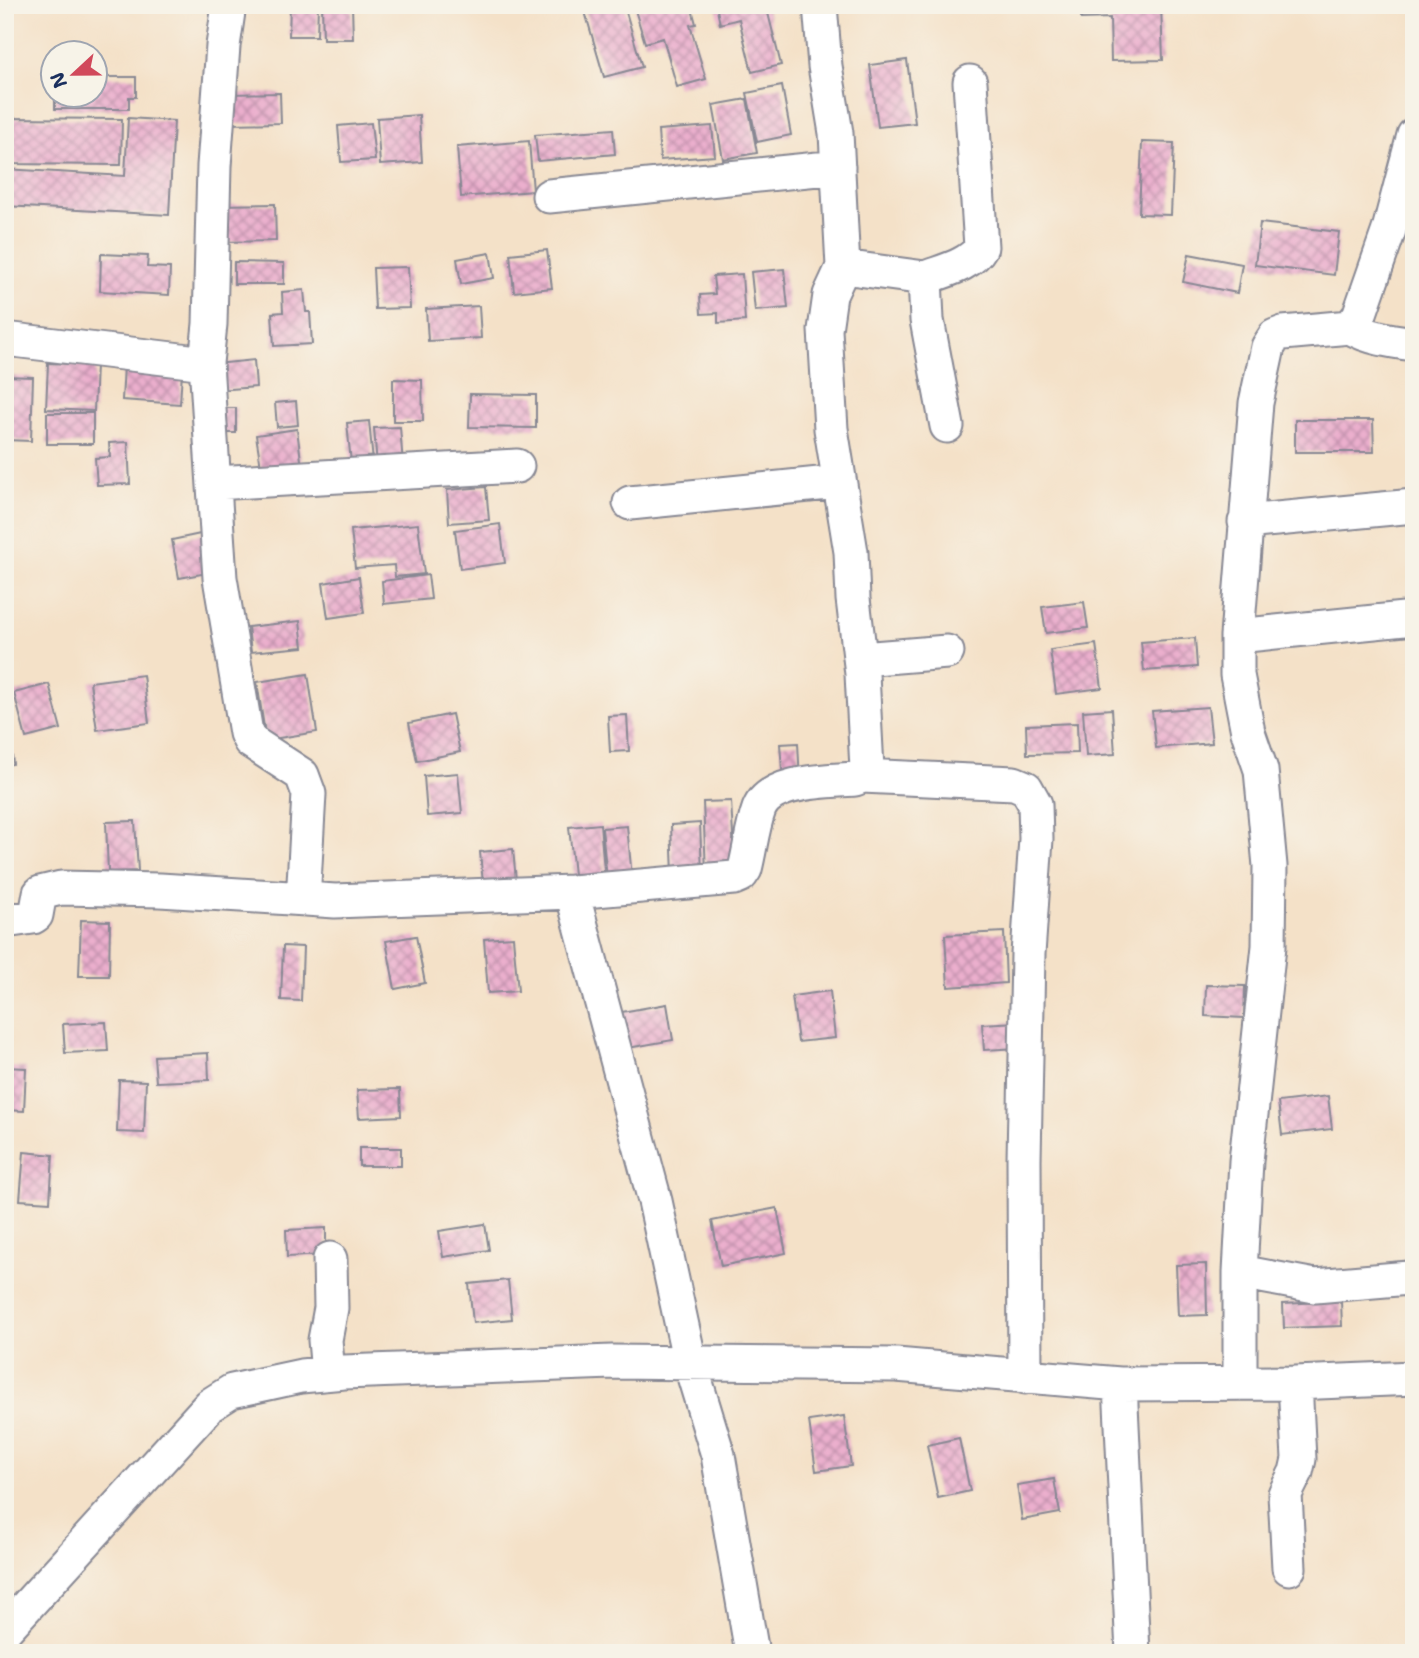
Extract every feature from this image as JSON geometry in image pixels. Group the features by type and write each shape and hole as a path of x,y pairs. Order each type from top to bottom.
{"street":[{"path":"229,5 223,46 214,166 210,324 206,363 220,578 246,733 250,741 302,775 307,782 309,794 304,883 306,899"},
{"path":"820,5 838,167 843,267 830,295 825,330 831,429 851,552 853,599 861,659 867,760 867,769 862,776"},
{"path":"843,267 925,278 977,255 981,247 970,82"},
{"path":"1350,327 1359,316 1375,273 1414,135"},
{"path":"549,196 838,167"},
{"path":"925,278 927,320 947,426"},
{"path":"1241,1382 1240,1272 1246,1161 1269,946 1270,866 1261,770 1248,732 1237,675 1237,636 1256,403 1271,341 1283,333 1350,327 1359,332 1414,344"},
{"path":"5,339 206,363"},
{"path":"214,483 517,466"},
{"path":"631,503 839,482"},
{"path":"1245,522 1414,506"},
{"path":"1237,636 1414,618"},
{"path":"861,659 947,652"},
{"path":"5,921 33,917 36,915 40,893 61,888 160,890 335,901 572,892 734,878 741,876 746,869 760,807 769,796 779,790 809,782 855,779 862,776 1014,783 1026,788 1035,804 1036,839 1028,954 1024,1158 1025,1377"},
{"path":"572,892 655,1201 691,1363 718,1455 752,1653"},
{"path":"326,1358 331,1308 330,1259"},
{"path":"1240,1272 1315,1286 1409,1278"},
{"path":"5,1630 210,1405 232,1391 301,1376 326,1358 895,1365 1120,1384 1414,1378"},
{"path":"1289,1568 1285,1494 1299,1459 1295,1382"},
{"path":"1120,1384 1133,1653"}],"building":[{"path":"290,5 318,5 317,36 289,36"},
{"path":"322,5 352,5 353,39 323,39"},
{"path":"583,5 624,5 642,67 604,77"},
{"path":"650,5 691,5 696,24 690,25 706,79 677,87 663,38 645,43 635,10"},
{"path":"716,5 766,5 781,65 752,72 739,19 720,24"},
{"path":"1081,5 1161,5 1163,60 1111,61 1110,18 1081,19"},
{"path":"907,60 915,123 878,127 870,65"},
{"path":"108,77 136,77 136,97 129,97 129,109 55,109 108,108"},
{"path":"782,86 791,135 757,142 747,93"},
{"path":"280,93 281,123 230,124 229,94"},
{"path":"747,99 757,153 723,159 713,105"},
{"path":"419,115 422,162 380,165 377,118"},
{"path":"5,118 122,119 121,165 5,164"},
{"path":"128,118 174,121 169,215 5,206 5,169 125,176"},
{"path":"371,123 375,160 341,162 338,126"},
{"path":"712,126 715,156 660,160 658,130"},
{"path":"613,129 615,154 538,161 535,135"},
{"path":"529,141 533,191 461,197 457,147"},
{"path":"1142,142 1174,143 1171,215 1139,214"},
{"path":"275,204 276,241 220,242 219,205"},
{"path":"1260,223 1339,232 1334,275 1255,265"},
{"path":"547,250 552,288 514,292 510,254"},
{"path":"490,253 494,278 461,284 457,259"},
{"path":"101,254 148,256 147,267 170,268 169,295 100,291"},
{"path":"1189,254 1242,264 1237,293 1183,282"},
{"path":"234,262 284,263 284,284 234,284"},
{"path":"408,267 410,308 375,309 373,268"},
{"path":"784,269 788,308 755,311 751,272"},
{"path":"742,274 745,321 718,323 718,313 701,314 700,295 715,294 713,276"},
{"path":"304,290 306,312 310,312 312,344 274,346 272,313 283,312 282,292"},
{"path":"479,306 481,338 428,341 426,309"},
{"path":"254,360 256,387 218,390 216,364"},
{"path":"48,363 96,365 94,411 46,409"},
{"path":"124,366 182,371 180,404 122,400"},
{"path":"5,376 33,377 31,441 5,440"},
{"path":"393,379 422,380 423,421 393,421"},
{"path":"470,394 536,395 536,428 469,427"},
{"path":"296,401 298,425 277,427 275,403"},
{"path":"215,408 236,408 236,433 215,433"},
{"path":"47,413 93,413 93,444 47,444"},
{"path":"1295,420 1373,420 1374,452 1295,452"},
{"path":"369,421 373,462 351,463 347,423"},
{"path":"400,427 403,464 377,466 374,428"},
{"path":"297,429 302,468 262,473 256,435"},
{"path":"128,442 130,484 97,485 95,458 110,457 109,443"},
{"path":"486,487 489,520 449,523 447,490"},
{"path":"418,524 424,574 395,577 394,565 355,568 351,530"},
{"path":"500,524 505,563 460,569 455,530"},
{"path":"205,533 213,572 179,578 172,540"},
{"path":"428,575 431,599 384,604 382,581"},
{"path":"359,577 364,613 328,618 323,583"},
{"path":"1084,602 1088,628 1046,633 1042,607"},
{"path":"300,621 303,647 251,652 248,627"},
{"path":"1195,638 1197,667 1144,671 1141,642"},
{"path":"1096,644 1102,688 1056,694 1050,650"},
{"path":"308,674 317,732 266,740 257,682"},
{"path":"143,675 149,723 97,730 90,682"},
{"path":"49,684 61,729 26,738 14,693"},
{"path":"1208,707 1212,743 1156,748 1152,711"},
{"path":"1112,709 1115,754 1086,756 1083,711"},
{"path":"452,714 460,752 417,761 409,723"},
{"path":"627,715 629,751 610,752 608,716"},
{"path":"1077,723 1078,753 1027,754 1026,725"},
{"path":"9,726 13,764 5,765 5,727"},
{"path":"798,743 800,781 783,782 780,744"},
{"path":"458,773 462,813 427,816 424,776"},
{"path":"731,801 735,870 706,872 703,802"},
{"path":"135,821 138,871 108,872 106,822"},
{"path":"700,823 702,873 673,874 671,825"},
{"path":"600,824 605,882 575,884 569,827"},
{"path":"627,826 632,877 607,878 602,828"},
{"path":"513,849 517,891 484,894 480,852"},
{"path":"81,920 110,921 109,976 79,976"},
{"path":"1004,932 1006,983 948,987 945,935"},
{"path":"416,936 425,983 395,989 386,941"},
{"path":"513,937 518,991 488,993 484,939"},
{"path":"283,946 303,947 301,1001 281,1000"},
{"path":"1206,985 1245,986 1244,1018 1205,1016"},
{"path":"830,991 835,1038 798,1042 792,996"},
{"path":"667,1004 673,1040 622,1049 616,1013"},
{"path":"106,1022 108,1051 65,1053 63,1024"},
{"path":"1017,1022 1019,1048 984,1050 982,1024"},
{"path":"208,1053 209,1080 156,1082 154,1056"},
{"path":"5,1067 26,1068 24,1111 5,1110"},
{"path":"119,1080 146,1081 144,1133 117,1132"},
{"path":"400,1089 401,1116 359,1118 357,1090"},
{"path":"1328,1096 1332,1129 1282,1135 1278,1102"},
{"path":"359,1148 401,1148 401,1166 359,1166"},
{"path":"24,1152 53,1155 50,1202 20,1200"},
{"path":"777,1208 786,1253 721,1266 712,1221"},
{"path":"485,1224 489,1250 443,1257 439,1231"},
{"path":"326,1228 326,1255 287,1257 286,1230"},
{"path":"1206,1264 1207,1315 1178,1316 1176,1265"},
{"path":"508,1280 512,1319 473,1323 469,1284"},
{"path":"1341,1301 1342,1326 1284,1328 1283,1304"},
{"path":"844,1416 851,1466 816,1471 809,1421"},
{"path":"959,1438 970,1491 938,1498 927,1445"},
{"path":"1054,1479 1060,1513 1022,1520 1017,1485"}]}
